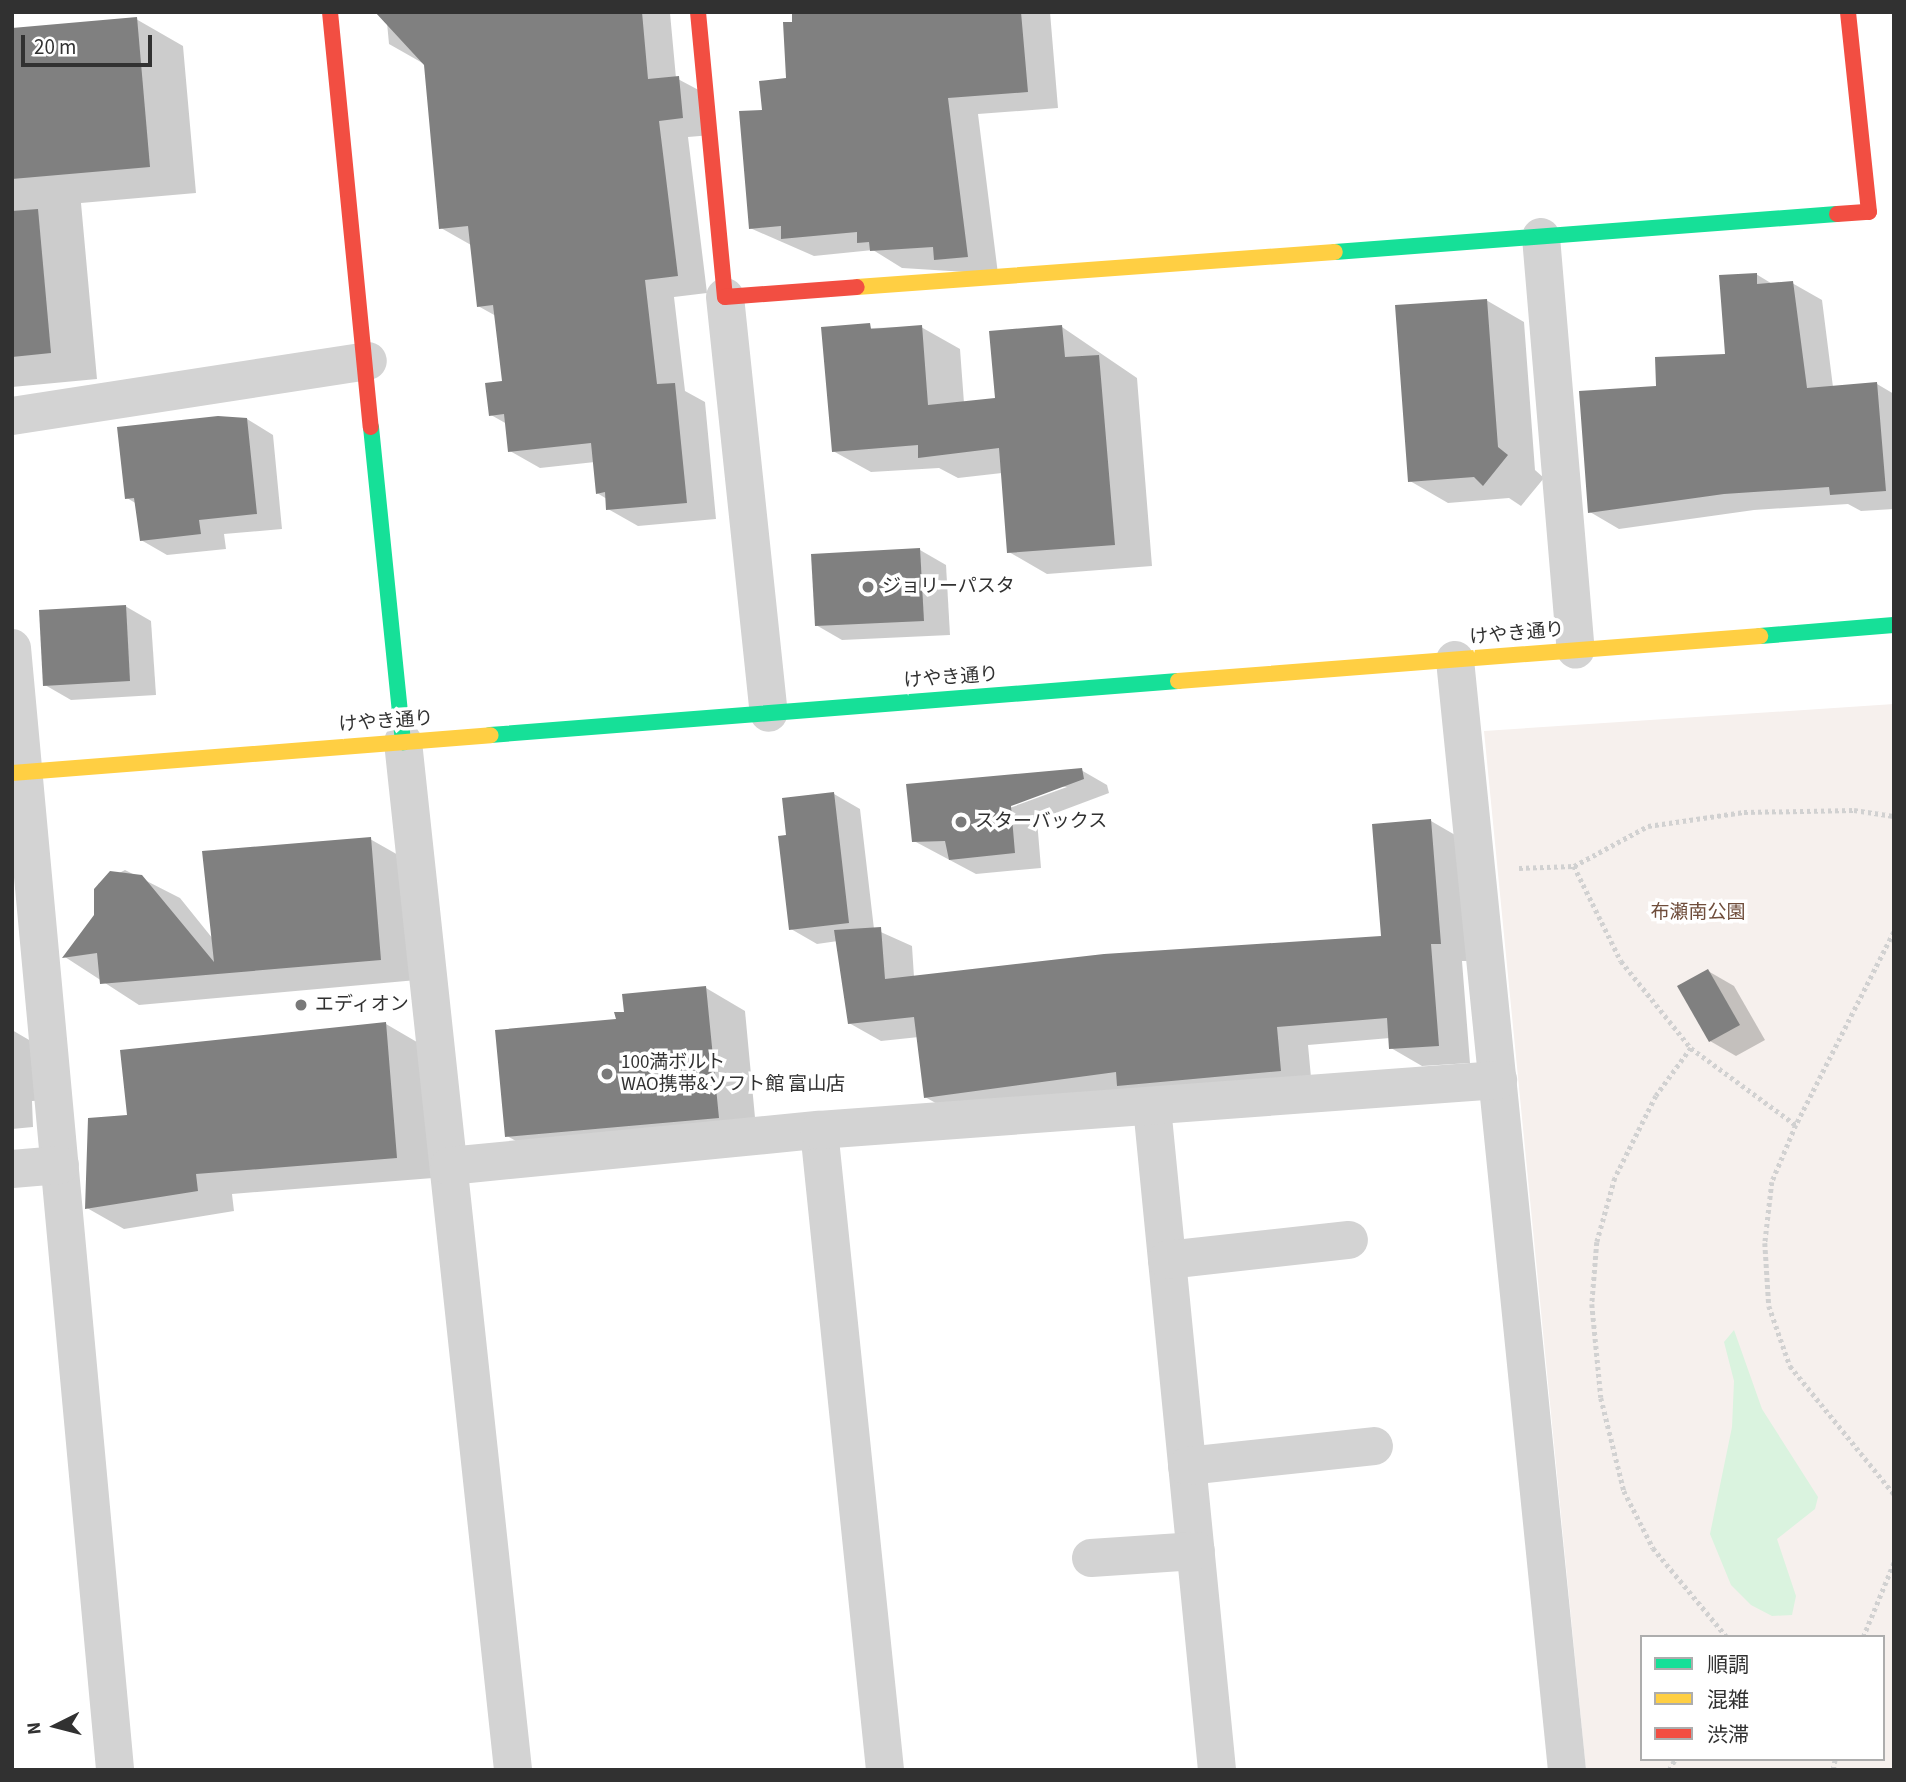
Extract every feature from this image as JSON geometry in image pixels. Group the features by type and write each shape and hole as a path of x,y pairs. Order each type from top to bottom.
{"street":[{"path":"330,12 368,361 403,742 513,1770"},
{"path":"698,12 769,713"},
{"path":"725,297 1869,212 1849,12"},
{"path":"1541,237 1576,650"},
{"path":"12,416 368,361"},
{"name":"けやき通り","path":"18,773 1894,625"},
{"path":"12,648 18,773 60,1165 115,1770"},
{"path":"1455,660 1566,1770"},
{"path":"449,1166 819,1130 1497,1080"},
{"path":"1152,1107 1217,1770"},
{"path":"819,1130 885,1770"},
{"path":"12,1169 60,1165"},
{"path":"1167,1259 1349,1240"},
{"path":"1187,1466 1374,1446"},
{"path":"1091,1558 1196,1551"}],"path":[{"path":"1476,870 1574,866 1648,827 1744,812 1854,810 1894,816"},
{"path":"1574,866 1621,961 1691,1048 1796,1125"},
{"path":"1894,932 1796,1125 1772,1182 1765,1243 1769,1306 1790,1366 1894,1494"},
{"path":"1691,1048 1656,1096 1615,1178 1597,1242 1592,1304 1601,1398 1625,1491 1653,1548 1725,1635"},
{"path":"1864,1635 1894,1562"}],"green space":[{"name":"布瀬南公園","path":"1894,704 1894,1770 1586,1770 1484,731"}],"shaded area":[{"path":"1734,1330 1762,1409 1818,1497 1815,1509 1777,1539 1796,1596 1792,1615 1772,1616 1751,1605 1731,1585 1710,1534 1732,1427 1734,1381 1724,1342"}],"building":[{"path":"375,12 642,12 648,79 679,76 683,118 659,121 678,276 645,280 657,384 675,383 687,503 606,510 605,492 596,494 591,443 508,452 504,414 489,416 485,383 502,381 493,305 477,307 468,226 439,229 424,65"},
{"path":"792,12 1021,12 1028,92 948,98 968,257 934,260 933,247 870,251 869,242 857,243 857,232 781,239 781,226 749,229 739,111 762,110 759,81 786,78 783,22 792,22"},
{"path":"137,17 150,167 12,179 12,28"},
{"path":"38,209 51,353 12,357 12,211"},
{"path":"1757,273 1757,284 1793,281 1807,388 1877,382 1886,491 1830,495 1829,487 1724,494 1588,513 1579,391 1656,386 1655,357 1725,354 1719,275"},
{"path":"1487,299 1498,447 1508,455 1483,486 1474,477 1408,482 1395,305"},
{"path":"870,323 871,329 922,325 928,405 995,398 989,331 1062,325 1065,357 1099,355 1115,545 1007,553 999,448 918,458 918,445 832,452 821,327"},
{"path":"218,416 247,418 257,514 199,520 201,534 140,541 134,498 125,499 117,427"},
{"name":"ジョリーパスタ","path":"920,548 924,621 815,626 811,554"},
{"path":"126,605 130,681 43,686 39,610"},
{"name":"スターバックス","path":"1082,768 1084,779 1011,806 1015,853 949,860 945,841 912,842 906,784"},
{"path":"834,792 849,923 789,930 778,836 786,835 782,798"},
{"path":"1431,819 1441,944 1431,944 1439,1046 1389,1049 1387,1018 1277,1027 1281,1071 1117,1086 1116,1072 924,1098 914,1017 848,1024 834,930 881,927 885,979 1104,954 1381,936 1372,824"},
{"path":"371,837 381,960 100,984 97,953 62,958 94,915 94,889 110,871 142,875 214,962 202,851"},
{"path":"1708,969 1740,1025 1709,1042 1677,986"},
{"name":"100満ボルト WAO携帯&ソフト館 富山店","path":"706,986 719,1118 505,1137 495,1030 616,1019 614,1012 624,1012 622,994"},
{"path":"386,1022 397,1158 196,1174 198,1191 85,1209 88,1118 127,1115 120,1050"}],"traffic: fast":[{"path":"1335,252 1837,214"},
{"path":"371,427 403,742"},
{"path":"1760,636 1894,625"},
{"path":"490,735 1178,681"}],"traffic: slow":[{"path":"857,287 1335,252"},
{"path":"1178,681 1760,636"},
{"path":"12,773 490,735"}],"traffic: jam":[{"path":"330,12 371,427"},
{"path":"698,12 725,297 857,287"},
{"path":"1837,214 1869,212 1848,12"}],"place":[{"name":"ジョリーパスタ","path":"868,587"},
{"name":"スターバックス","path":"961,822"},
{"name":"エディオン","path":"301,1005"},
{"name":"100満ボルト WAO携帯&ソフト館 富山店","path":"607,1074"}]}
